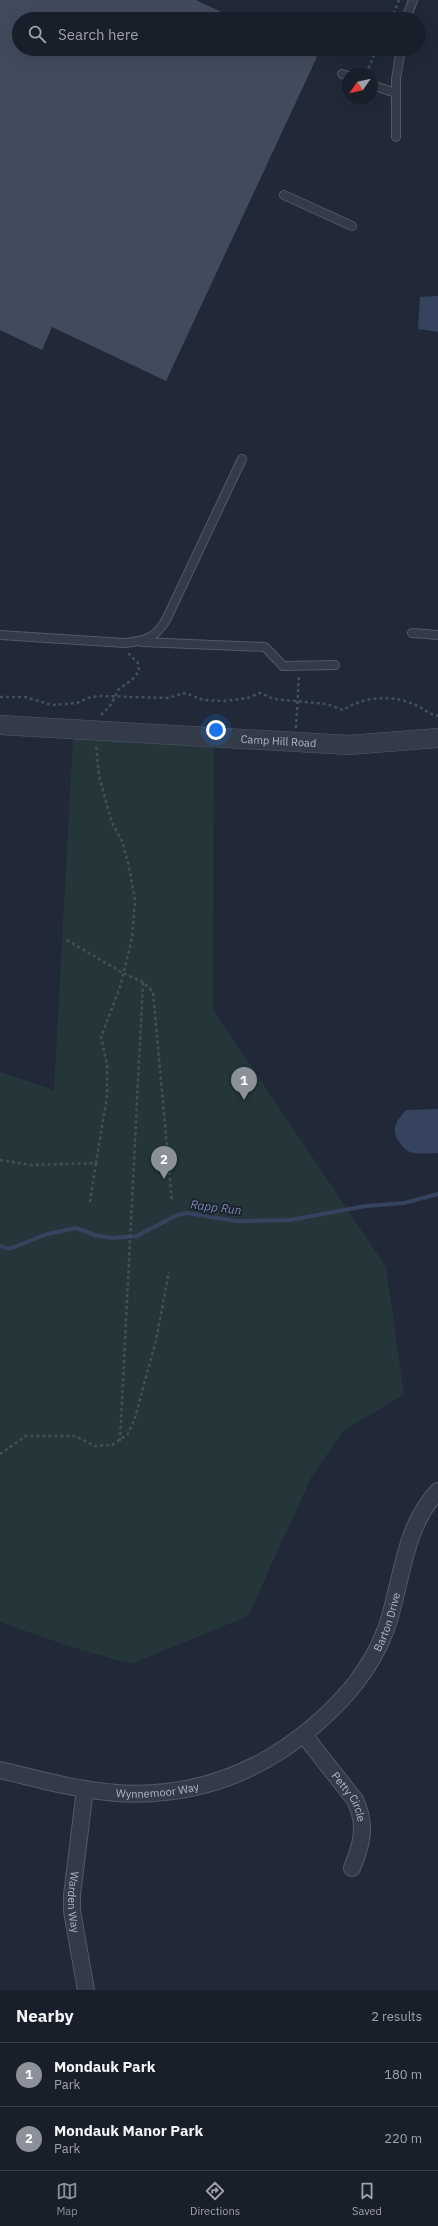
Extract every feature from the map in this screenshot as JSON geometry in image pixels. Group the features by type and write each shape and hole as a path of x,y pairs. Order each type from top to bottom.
{"street":[{"name":"Camp Hill Road","path":"0,725 349,745 438,738"},
{"name":"Barton Drive","path":"304,1735 340,1704 369,1665 386,1629 407,1552 415,1529 424,1510 438,1491"},
{"name":"Wynnemoor Way","path":"0,1770 86,1789 139,1793 186,1789 224,1780 257,1765 304,1735"},
{"name":"Petty Circle","path":"304,1735 355,1800 360,1812 363,1832 360,1848 352,1868"},
{"name":"Warden Way","path":"86,1789 72,1895 72,1911 86,1990"}],"lane":[{"path":"409,12 413,0"},
{"path":"396,137 396,79 400,56"},
{"path":"378,87 396,93"},
{"path":"284,195 352,226"},
{"path":"141,642 157,633 166,620 242,459"},
{"path":"412,633 438,635"},
{"path":"0,635 126,642 265,646 283,666 335,666"}],"path":[{"path":"394,12 399,0"},
{"path":"369,68 374,56"},
{"path":"90,1202 107,1096 107,1064 100,1037 123,973 132,938 136,901 122,841 112,824 99,776 96,748 99,718 110,706 119,689 132,680 139,670 138,663 128,653 126,642"},
{"path":"294,742 300,666"},
{"path":"0,697 25,698 52,706 77,703 88,698 167,698 186,693 203,700 223,701 248,698 260,693 274,699 327,704 343,710 354,703 368,698 396,700 412,703 438,716"},
{"path":"67,940 123,973 143,982 153,992 157,1020 172,1202"},
{"path":"120,1441 143,982"},
{"path":"0,1160 32,1166 96,1163"},
{"path":"0,1454 26,1436 47,1434 75,1436 95,1446 112,1445 120,1441 128,1434 135,1418 156,1340 169,1272"}],"shaded area":[{"path":"73,738 214,747 213,1009 386,1267 404,1395 344,1430 312,1476 248,1616 131,1664 68,1646 0,1622 0,1072 54,1090"}],"water":[{"path":"438,296 438,332 418,329 420,297"},
{"path":"438,1109 438,1153 424,1154 410,1152 405,1149 396,1137 395,1129 397,1121 406,1110"}],"building":[{"path":"0,0 196,0 221,12 12,12 12,56 317,57 166,381 52,327 42,350 0,330"}],"waterway":[{"name":"Rapp Run","path":"0,1246 9,1249 47,1234 76,1228 95,1235 112,1238 137,1236 177,1215 187,1213 236,1221 290,1220 366,1206 404,1203 438,1194"}],"place":[{"name":"Mondauk Park","path":"244,1100"},
{"name":"Mondauk Manor Park","path":"164,1179"}]}
